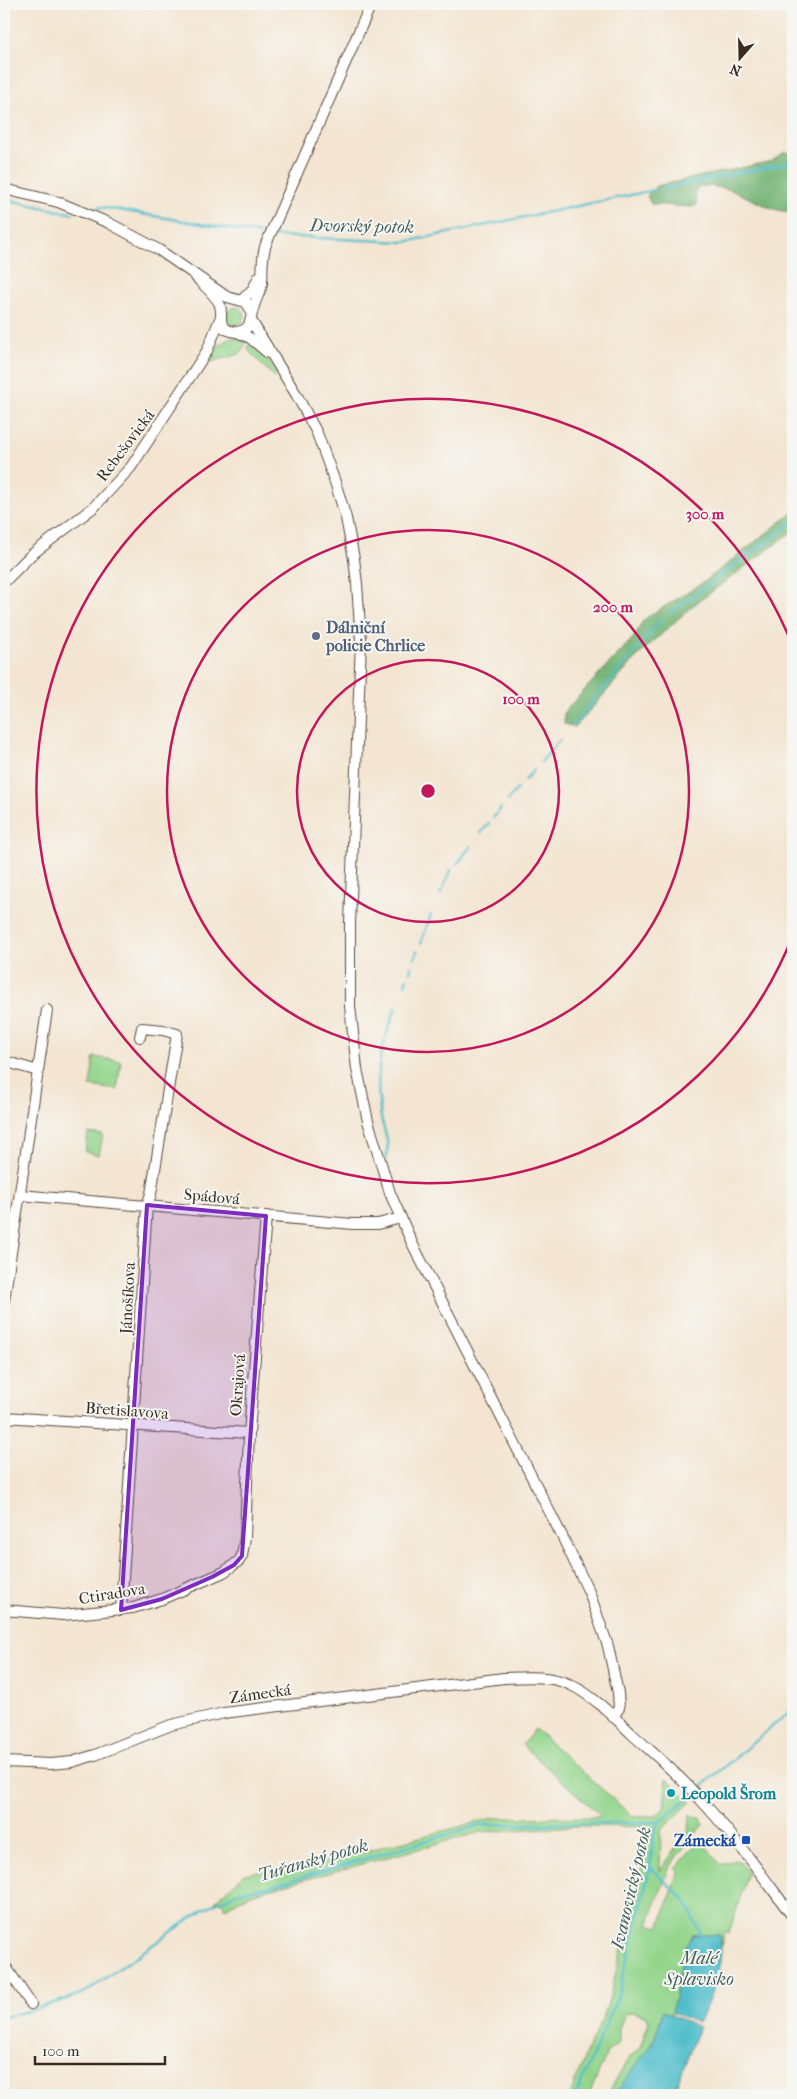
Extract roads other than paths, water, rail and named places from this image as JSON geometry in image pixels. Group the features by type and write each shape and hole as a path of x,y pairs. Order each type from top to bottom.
{"street":[{"path":"235,332 245,330 252,317 262,285 261,273 266,244 371,4"},
{"path":"4,189 38,196 77,208 109,223 159,250 227,297 249,305 252,317 274,359 303,405 322,447 346,518 355,563 361,642 350,923 350,1006 357,1069 368,1120 390,1193 401,1218 589,1592 608,1646 618,1693 619,1708 614,1717"},
{"path":"220,316 225,304 239,300 253,289 261,273"},
{"path":"196,277 218,303 220,316 226,328 250,338 274,359"},
{"name":"Rebešovická","path":"4,582 32,555 94,506 120,481 141,454 207,350 220,316"},
{"name":"Rebešovická","path":"207,350 224,335 235,332"},
{"path":"4,1300 8,1246 20,1194 47,1010"},
{"name":"Jánošíkova","path":"121,1610 147,1205 151,1194 177,1034 163,1030 142,1028 140,1037"},
{"path":"4,1061 38,1071"},
{"name":"Spádová","path":"20,1194 373,1225 401,1218"},
{"name":"Okrajová","path":"242,1556 248,1490 248,1433 266,1216"},
{"name":"Břetislavova","path":"4,1417 248,1433"},
{"name":"Ctiradova","path":"4,1610 63,1615 121,1610 162,1599 204,1581 234,1565 242,1556"},
{"name":"Zámecká","path":"4,1762 46,1764 72,1762 171,1725 224,1713 526,1677 547,1678 570,1685 589,1696 690,1789 739,1843 793,1917"},
{"path":"4,1964 31,2004"}],"water":[{"name":"Malé Splavisko","path":"693,1935 720,1935 721,1946 716,1980 708,2003 698,2023 672,2012 685,1946"},
{"path":"663,2011 699,2027 673,2095 616,2095 654,2040"}],"waterway":[{"name":"Dvorský potok","path":"661,189 793,162"},
{"name":"Dvorský potok","path":"274,236 405,242 655,190"},
{"name":"Dvorský potok","path":"4,199 73,214"},
{"name":"Dvorský potok","path":"95,209 101,207 266,235"},
{"path":"670,613 793,522"},
{"path":"573,725 661,620"},
{"path":"541,762 560,740"},
{"path":"525,780 534,770"},
{"path":"508,800 517,789"},
{"path":"493,818 501,808"},
{"path":"481,833 489,823"},
{"path":"457,864 471,846"},
{"path":"443,888 451,870"},
{"path":"421,943 431,915"},
{"path":"415,958 417,951"},
{"path":"410,972 411,967"},
{"path":"405,984 407,978"},
{"path":"386,1036 396,1007"},
{"path":"385,1040 380,1059 378,1088 381,1117 387,1143 386,1159"},
{"name":"Ivanovický potok","path":"697,1790 793,1709"},
{"name":"Ivanovický potok","path":"576,2095 618,1996 650,1867 654,1833 659,1822 693,1794"},
{"name":"Tuřanský potok","path":"4,2017 36,2009 84,1993 204,1909 239,1892 268,1887 481,1825 659,1822"},
{"path":"650,1867 686,1901 701,1936"}],"place":[{"name":"Dálniční policie Chrlice","path":"316,636"},
{"name":"Leopold Šrom","path":"671,1793"},
{"name":"Zámecká","path":"746,1840"}]}
